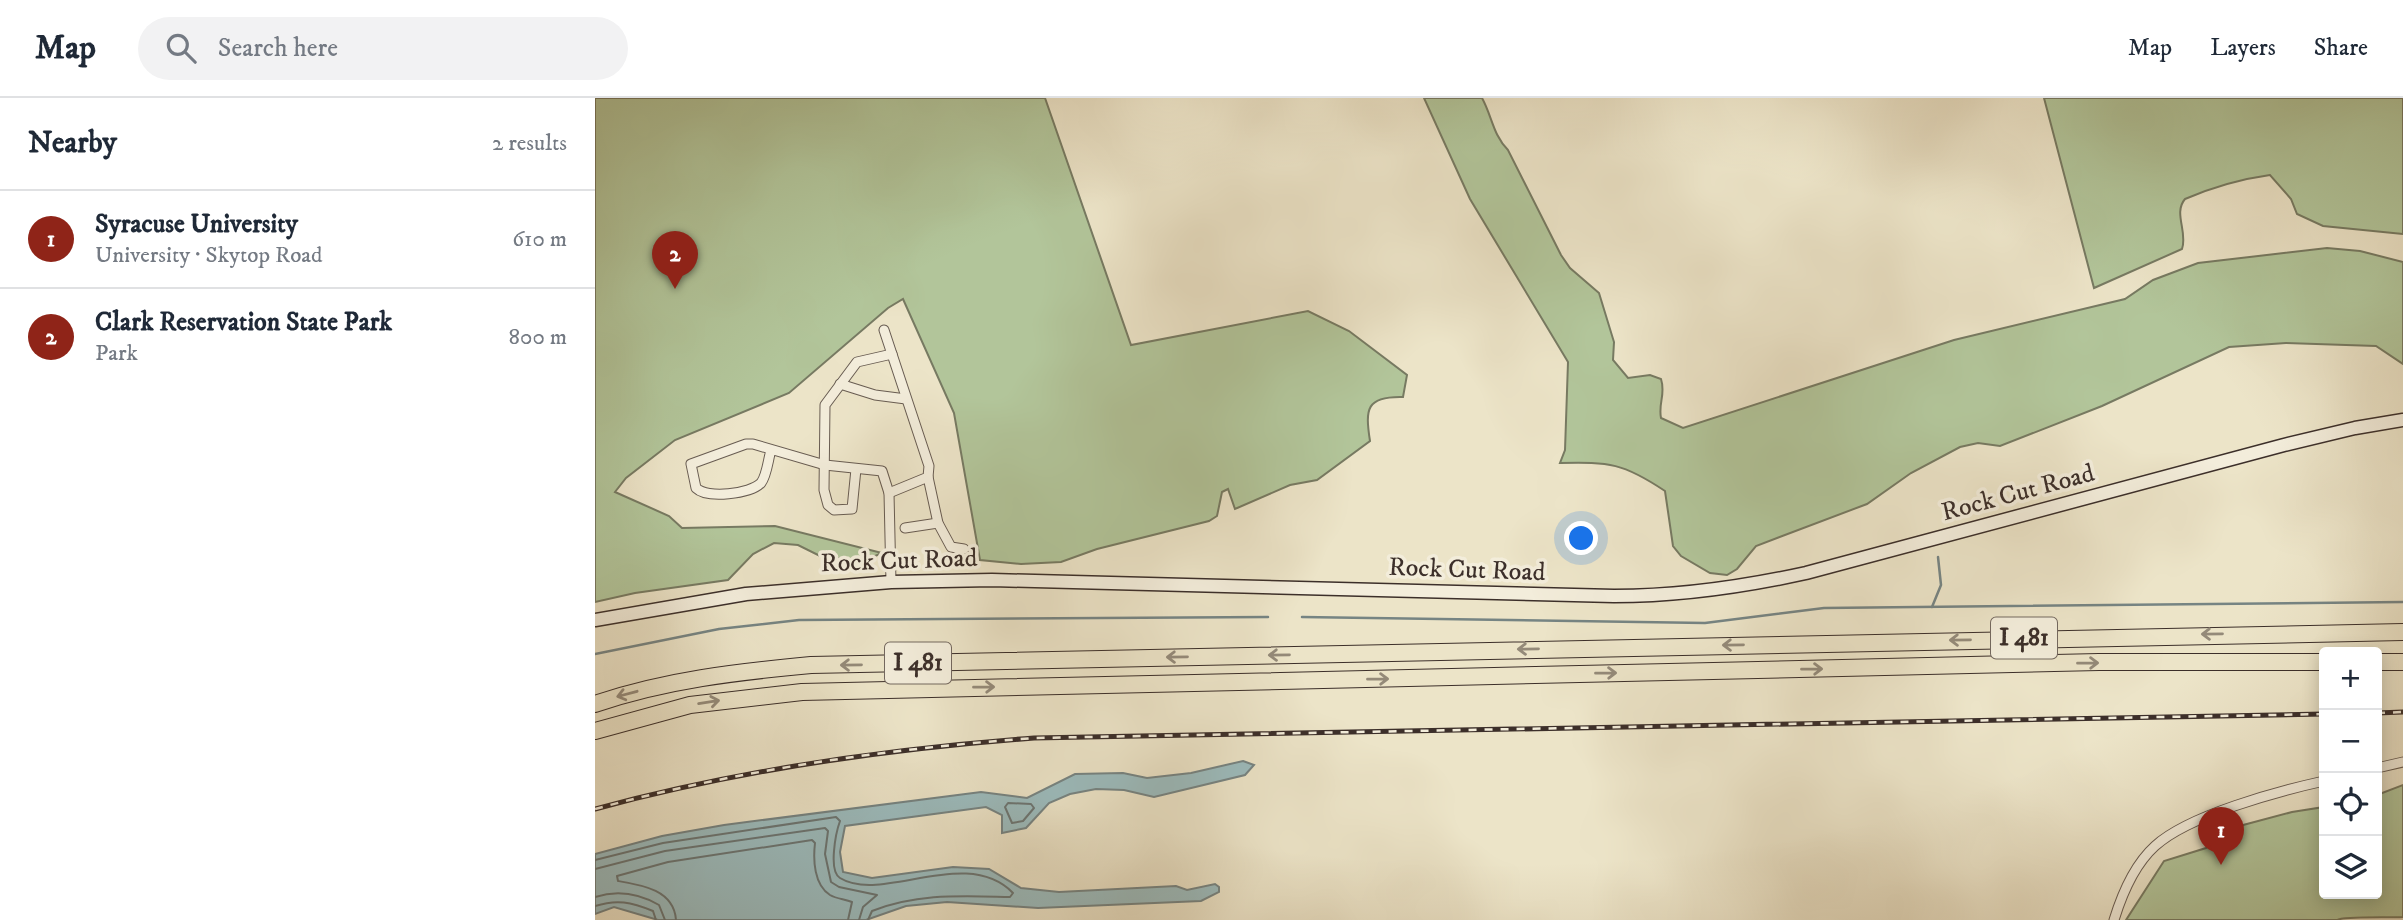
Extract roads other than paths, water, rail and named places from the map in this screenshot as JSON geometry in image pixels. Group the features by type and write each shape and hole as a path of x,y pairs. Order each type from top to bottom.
{"highway":[{"path":"2252,634 2403,623"},
{"name":"I 481","path":"595,704 675,682 801,666 2403,632"},
{"name":"I 481","path":"595,731 690,705 802,692 2085,663 2319,662"},
{"path":"2382,662 2403,662"}],"street":[{"path":"884,330 929,467 928,477 938,523 951,547 964,549"},
{"path":"856,469 855,502 852,509 839,512 828,505 826,499 825,405 857,362 892,354"},
{"path":"840,384 875,395 906,399"},
{"name":"Rock Cut Road","path":"595,620 746,594 891,582 992,580 1613,596 1677,595 1737,587 1806,573 2284,445 2403,420"},
{"path":"771,450 763,478 753,488 704,494 696,488 691,464 746,444 771,450 825,466 881,471 889,493 891,582"},
{"path":"889,493 928,477"},
{"path":"905,528 938,523"},
{"path":"2382,767 2403,762"},
{"path":"2114,920 2138,865 2160,841 2241,805 2319,782"}],"water":[{"path":"1243,761 1254,765 1245,775 1154,797 1124,790 1096,789 1070,794 1049,803 1026,828 1002,833 1002,815 986,807 845,826 840,852 843,872 872,878 953,867 989,869 1021,888 1059,892 1176,886 1187,890 1215,884 1219,887 1219,892 1201,901 1038,908 947,902 906,906 866,920 658,920 614,907 595,914 595,854 662,836 724,825 981,792 1027,798 1075,774 1123,773 1147,778 1191,773"}],"waterway":[{"path":"1932,607 1941,585 1938,557"},
{"path":"1302,617 1705,623 1824,608 2403,602"},
{"path":"595,654 719,629 799,620 1268,617"}],"railway":[{"path":"2382,713 2403,712"},
{"path":"595,809 703,783 813,763 923,748 1034,738 2319,714"}],"place":[{"name":"Clark Reservation State Park","path":"675,289"},
{"name":"Syracuse University","path":"2221,865"}]}
